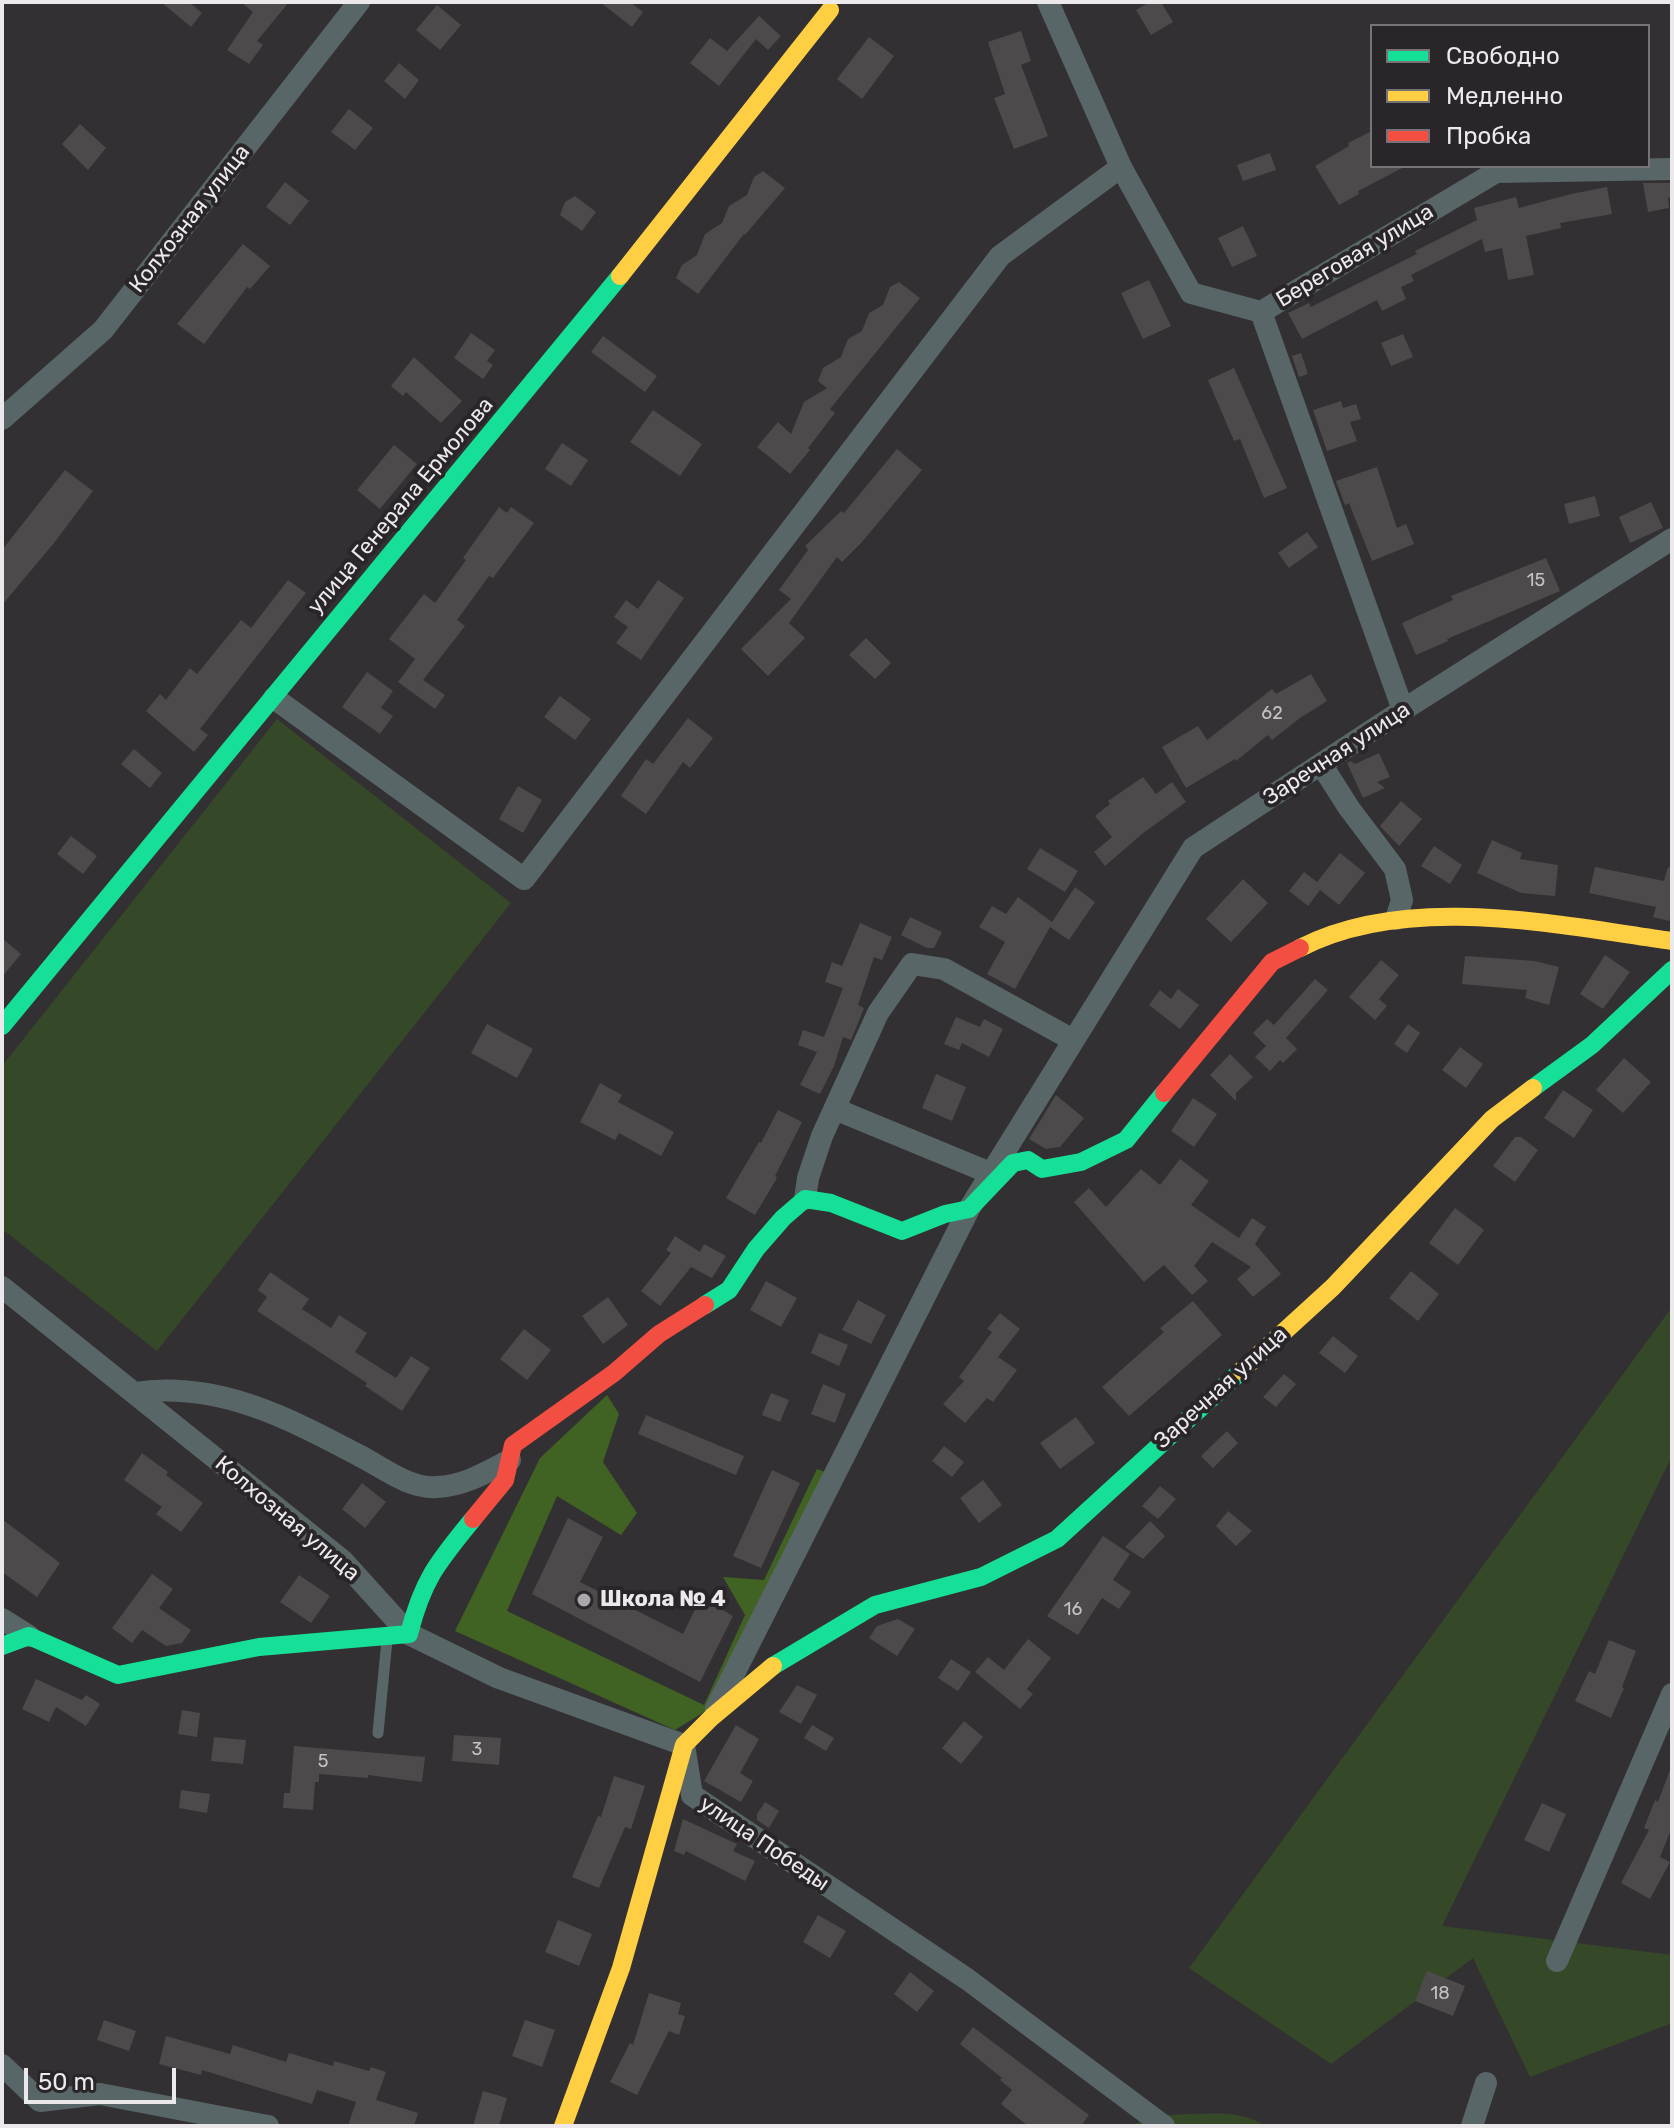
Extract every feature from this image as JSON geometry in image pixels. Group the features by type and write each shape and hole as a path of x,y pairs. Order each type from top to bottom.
{"street":[{"name":"Колхозная улица","path":"2,419 103,330 359,2"},
{"path":"1048,2 1121,167 1191,293 1261,312"},
{"name":"улица Генерала Ермолова","path":"2,1026 574,334 830,10"},
{"path":"274,698 524,879 1000,256 1121,167"},
{"name":"Береговая улица","path":"1403,710 1261,312 1496,172 1672,169"},
{"name":"Заречная улица","path":"712,1717 969,1209 1193,848 1672,539"},
{"path":"1321,764 1349,808 1395,869 1402,900 1396,919"},
{"name":"Заречная улица","path":"969,1209 1013,1163 1028,1160 1042,1169 1081,1162 1126,1140 1272,962 1326,934 1396,919 1499,917 1672,941"},
{"path":"2,1619 29,1636 118,1675 259,1647 398,1635 435,1565 505,1480 513,1445 614,1373 659,1334 729,1290 756,1249 783,1218 805,1199 808,1178 835,1109 878,1013 912,964 944,969 1073,1040"},
{"name":"Заречная улица","path":"684,1745 712,1717 779,1661 875,1605 981,1577 1057,1539 1333,1287 1492,1119 1592,1045 1672,970"},
{"path":"835,1109 990,1173"},
{"path":"805,1199 831,1203 902,1231 945,1214 969,1209"},
{"name":"Колхозная улица","path":"2,1287 342,1560 398,1635 499,1678 684,1745"},
{"path":"134,1393 152,1390 199,1394 253,1404 300,1423 410,1483 435,1488 468,1481 510,1460"},
{"path":"2,1646 29,1636"},
{"path":"1557,1961 1672,1694"},
{"name":"улица Победы","path":"563,2126 621,1968 684,1745"},
{"name":"улица Победы","path":"684,1745 692,1795 967,1979 1164,2126"},
{"path":"2,2065 40,2101 100,2094 268,2126"},
{"path":"1472,2126 1486,2083"}],"lane":[{"path":"378,1733 398,1635"}],"green space":[{"path":"277,719 511,903 157,1351 2,1229 2,1066"},
{"path":"1672,1307 1672,1456 1442,1926 1672,1955 1672,2023 1530,2077 1473,1958 1331,2064 1189,1968"},
{"path":"607,1395 619,1414 603,1462 637,1513 621,1535 557,1496 507,1611 704,1705 745,1615 723,1577 764,1580 817,1469 828,1473 709,1709 675,1730 455,1631 540,1458"},
{"path":"1237,2115 1265,2126 1129,2126 1156,2116"}],"building":[{"path":"161,2 189,2 202,13 191,27"},
{"path":"241,2 289,2 257,41 263,45 249,64 227,50 253,12"},
{"path":"600,2 630,2 643,12 632,27"},
{"path":"1150,2 1161,2 1173,22 1151,35 1136,10"},
{"path":"437,5 461,25 440,50 416,30"},
{"path":"759,16 781,36 768,50 756,39 719,86 690,63 710,38 727,51"},
{"path":"1021,31 1031,61 1021,65 1048,136 1014,149 994,98 1005,94 988,42"},
{"path":"869,37 894,56 862,99 837,79"},
{"path":"399,63 419,80 405,99 384,81"},
{"path":"349,109 373,128 355,150 331,132"},
{"path":"80,124 106,148 88,170 62,144"},
{"path":"1370,132 1370,168 1402,168 1358,191 1359,194 1339,205 1315,166 1349,146 1348,143"},
{"path":"1270,153 1276,170 1243,181 1237,165"},
{"path":"763,171 785,188 744,234 698,294 676,278 682,265 697,255 705,234 722,223 729,206 747,195 754,177"},
{"path":"285,182 309,201 290,225 266,207"},
{"path":"1643,183 1672,183 1669,208 1648,212"},
{"path":"1607,187 1612,214 1560,223 1561,228 1526,236 1534,275 1508,280 1502,248 1485,252 1482,239 1411,275 1414,281 1401,287 1406,299 1382,311 1377,300 1302,339 1288,313 1309,303 1311,307 1417,254 1415,251 1477,220 1474,208 1516,197 1519,208"},
{"path":"575,196 596,212 582,231 560,215 565,202"},
{"path":"1243,226 1257,256 1232,267 1218,238"},
{"path":"243,244 270,266 250,289 247,287 204,344 177,324"},
{"path":"1149,280 1171,326 1143,339 1121,293"},
{"path":"899,282 920,298 830,409 835,413 790,474 757,447 778,422 791,434 804,402 827,388 818,381 823,368 841,357 848,339 862,331 869,313 883,305 890,287"},
{"path":"471,333 495,350 487,361 493,365 483,379 454,358"},
{"path":"1403,334 1413,357 1391,366 1381,343"},
{"path":"603,336 657,376 645,392 591,352"},
{"path":"1301,353 1308,374 1299,377 1292,356"},
{"path":"414,357 462,401 441,423 406,392 403,396 391,386"},
{"path":"1234,368 1287,488 1264,498 1240,439 1234,441 1208,380"},
{"path":"1341,401 1343,408 1356,404 1361,419 1350,422 1357,441 1327,451 1313,410"},
{"path":"653,410 702,444 680,476 630,442"},
{"path":"562,443 588,460 571,486 545,469"},
{"path":"394,445 417,464 380,509 357,490"},
{"path":"897,449 922,470 862,542 842,562 837,557 789,623 805,638 768,676 741,649 791,599 779,590 808,550 805,546 841,511 844,513"},
{"path":"1377,467 1397,528 1406,524 1414,544 1372,561 1349,503 1345,505 1336,481"},
{"path":"65,470 93,491 2,605 2,550"},
{"path":"1595,496 1600,516 1569,524 1564,504"},
{"path":"1651,502 1663,528 1630,543 1619,517"},
{"path":"499,507 507,513 511,507 534,523 457,620 465,626 423,680 445,695 435,709 398,682 415,659 389,639 424,594 435,603"},
{"path":"1307,532 1318,547 1289,568 1278,553"},
{"path":"1546,558 1560,591 1416,655 1402,623 1453,600 1451,596"},
{"path":"288,580 306,593 200,729 208,735 194,752 146,711 160,694 166,700 190,668 197,674 241,620 251,628"},
{"path":"658,580 684,598 641,660 616,643 628,627 614,617 626,600 638,609"},
{"path":"866,638 891,663 875,679 849,655"},
{"path":"367,672 393,691 381,708 393,716 380,734 342,707"},
{"path":"1311,674 1327,701 1272,740 1268,735 1236,761 1186,788 1162,747 1198,726 1207,740 1272,689 1276,694"},
{"path":"560,696 591,719 575,740 544,717"},
{"path":"688,718 713,738 690,768 683,762 646,814 621,796 646,759 653,764"},
{"path":"134,749 162,773 150,788 121,764"},
{"path":"1379,753 1390,777 1377,782 1385,788 1363,798 1347,763 1351,761 1355,764"},
{"path":"1143,777 1156,794 1172,782 1186,802 1105,866 1094,852 1112,837 1095,816 1110,804 1108,801"},
{"path":"518,786 542,800 523,833 499,819"},
{"path":"1401,801 1422,819 1399,846 1380,826"},
{"path":"71,836 97,856 83,874 57,854"},
{"path":"1492,840 1522,853 1520,859 1558,865 1555,896 1521,893 1477,873"},
{"path":"1434,846 1462,865 1450,884 1421,866"},
{"path":"1040,848 1078,871 1065,892 1027,869"},
{"path":"1340,853 1365,873 1339,905 1320,890 1308,906 1289,891 1304,872 1317,882"},
{"path":"1595,867 1664,881 1668,867 1672,868 1672,912 1669,921 1653,917 1656,907 1589,893"},
{"path":"1243,879 1268,903 1231,942 1206,919"},
{"path":"1075,887 1095,902 1069,940 1050,927 1015,989 987,974 1005,942 979,927 992,906 1006,914 1018,897 1052,922"},
{"path":"910,917 942,932 934,948 927,948 901,935"},
{"path":"860,923 892,937 882,960 874,957 858,1005 864,1008 851,1040 843,1037 834,1066 820,1094 800,1085 817,1052 798,1045 803,1030 824,1037 843,988 825,982 832,962 842,966"},
{"path":"2,938 21,954 2,977"},
{"path":"1605,955 1630,972 1603,1009 1580,994"},
{"path":"1465,956 1535,961 1559,967 1549,1005 1525,998 1527,990 1462,984"},
{"path":"1381,960 1399,975 1379,999 1387,1006 1375,1020 1349,997"},
{"path":"1315,979 1328,990 1286,1038 1297,1049 1270,1071 1255,1057 1266,1046 1253,1033 1267,1019 1274,1025"},
{"path":"1178,989 1199,1005 1180,1029 1149,1005 1160,990 1171,999"},
{"path":"956,1017 980,1027 984,1019 1003,1029 989,1057 962,1043 959,1050 944,1044"},
{"path":"487,1024 533,1049 517,1078 471,1053"},
{"path":"1408,1024 1420,1033 1407,1053 1394,1044"},
{"path":"1460,1047 1483,1064 1466,1088 1442,1070"},
{"path":"1230,1054 1253,1077 1236,1093 1236,1101 1210,1075"},
{"path":"1624,1058 1651,1082 1623,1113 1596,1090"},
{"path":"936,1074 966,1087 952,1121 922,1108"},
{"path":"600,1083 622,1095 618,1102 674,1132 661,1156 619,1133 615,1140 580,1122"},
{"path":"1563,1090 1593,1110 1574,1138 1544,1118"},
{"path":"1056,1095 1084,1118 1060,1147 1046,1149 1029,1139"},
{"path":"1193,1098 1217,1114 1194,1147 1171,1131"},
{"path":"778,1110 802,1122 775,1176 777,1178 755,1215 726,1198"},
{"path":"1515,1137 1521,1137 1538,1150 1515,1182 1493,1166"},
{"path":"1180,1159 1209,1181 1191,1205 1239,1238 1252,1218 1266,1227 1255,1244 1281,1274 1253,1297 1237,1279 1251,1267 1212,1242 1194,1266 1208,1281 1192,1295 1164,1265 1144,1282 1074,1202 1089,1188 1106,1207 1141,1169 1160,1185"},
{"path":"1455,1208 1484,1230 1458,1265 1429,1243"},
{"path":"675,1236 700,1252 704,1244 726,1256 712,1278 691,1267 660,1306 641,1291 671,1253 666,1250"},
{"path":"1411,1271 1439,1294 1418,1321 1389,1298"},
{"path":"270,1272 309,1299 302,1309 331,1328 339,1315 367,1333 355,1352 396,1378 411,1356 430,1368 402,1411 365,1386 367,1383 257,1311 267,1297 258,1290"},
{"path":"766,1281 797,1298 781,1327 750,1310"},
{"path":"608,1297 628,1325 603,1344 582,1316"},
{"path":"858,1300 886,1315 871,1344 842,1330"},
{"path":"1193,1301 1222,1335 1129,1416 1102,1387 1164,1332 1160,1328"},
{"path":"1000,1313 1020,1329 998,1357 1017,1370 993,1402 987,1398 965,1423 943,1404 964,1381 959,1377 992,1332 987,1329"},
{"path":"524,1329 551,1350 527,1380 500,1359"},
{"path":"819,1333 848,1345 839,1366 811,1353"},
{"path":"1333,1336 1358,1356 1345,1373 1319,1353"},
{"path":"1284,1374 1296,1384 1276,1407 1263,1397"},
{"path":"823,1384 846,1394 835,1423 811,1414"},
{"path":"771,1393 789,1400 780,1422 762,1415"},
{"path":"646,1415 744,1456 736,1475 638,1434"},
{"path":"1076,1417 1095,1443 1060,1469 1040,1443"},
{"path":"1227,1431 1238,1443 1213,1468 1201,1456"},
{"path":"944,1446 964,1462 952,1477 932,1461"},
{"path":"142,1453 203,1503 181,1532 156,1514 162,1507 124,1480"},
{"path":"772,1470 800,1483 761,1568 733,1556"},
{"path":"983,1480 1002,1505 979,1523 960,1498"},
{"path":"362,1483 386,1502 365,1528 342,1509"},
{"path":"1160,1486 1176,1499 1158,1519 1142,1506"},
{"path":"1228,1511 1252,1531 1236,1546 1216,1526"},
{"path":"568,1518 603,1537 580,1582 683,1634 701,1597 733,1616 700,1682 532,1594"},
{"path":"2,1519 60,1563 37,1597 2,1572"},
{"path":"1150,1521 1165,1536 1143,1559 1125,1547"},
{"path":"1103,1536 1130,1554 1113,1580 1131,1592 1119,1609 1102,1598 1078,1635 1047,1616"},
{"path":"152,1574 173,1589 159,1608 191,1630 182,1643 166,1646 142,1630 132,1643 112,1628"},
{"path":"299,1575 330,1596 311,1623 280,1602"},
{"path":"898,1619 915,1629 897,1656 869,1638 877,1626"},
{"path":"1028,1639 1051,1658 1027,1689 1033,1694 1020,1709 975,1672 988,1657 1004,1670"},
{"path":"1609,1640 1636,1651 1611,1718 1575,1701 1589,1671 1595,1674"},
{"path":"951,1659 971,1672 958,1691 938,1678"},
{"path":"36,1679 82,1700 86,1695 100,1704 86,1726 56,1707 49,1722 22,1709"},
{"path":"797,1685 817,1695 801,1724 779,1712"},
{"path":"182,1710 200,1713 197,1737 178,1734"},
{"path":"964,1721 983,1737 961,1764 942,1748"},
{"path":"736,1725 759,1739 740,1773 753,1781 741,1802 704,1781"},
{"path":"812,1725 834,1738 826,1751 804,1738"},
{"path":"454,1735 501,1738 499,1765 452,1761"},
{"path":"214,1737 246,1740 243,1764 211,1761"},
{"path":"294,1746 425,1757 422,1782 368,1775 368,1778 319,1774 319,1782 315,1782 313,1810 283,1808 284,1793 290,1793"},
{"path":"1670,1770 1672,1827 1660,1857 1670,1862 1650,1899 1621,1883 1649,1830 1644,1828"},
{"path":"614,1776 645,1786 631,1829 625,1827 599,1888 572,1877 598,1816 601,1817"},
{"path":"181,1790 210,1794 207,1813 179,1808"},
{"path":"765,1802 779,1811 769,1828 757,1820 757,1814"},
{"path":"1542,1803 1566,1814 1549,1852 1524,1840"},
{"path":"683,1819 737,1844 733,1851 755,1861 745,1881 686,1851 684,1855 674,1851"},
{"path":"818,1915 846,1931 830,1958 803,1942"},
{"path":"558,1920 592,1934 579,1966 545,1952"},
{"path":"1427,1971 1465,1986 1453,2016 1415,2001"},
{"path":"910,1972 934,1991 917,2012 894,1994"},
{"path":"649,1993 681,2003 678,2014 685,2016 679,2035 669,2031 637,2095 610,2082 630,2043 633,2045"},
{"path":"104,2020 136,2031 129,2051 97,2040"},
{"path":"525,2020 555,2030 542,2067 512,2056"},
{"path":"973,2027 1089,2115 1081,2126 1028,2126 1001,2104 1012,2090 960,2044"},
{"path":"166,2036 230,2054 233,2045 286,2062 289,2053 333,2066 334,2061 369,2071 371,2067 386,2072 376,2100 418,2113 414,2126 348,2126 356,2102 317,2090 312,2104 202,2070 201,2075 159,2064"},
{"path":"483,2091 507,2098 499,2126 473,2126"}],"traffic: fast":[{"path":"2,1026 620,276"},
{"path":"1533,1088 1592,1045 1672,970"},
{"path":"705,1305 729,1290 756,1249 783,1218 805,1199 831,1203 902,1231 945,1214 969,1209 1013,1163 1028,1160 1042,1169 1081,1162 1126,1140 1164,1093"},
{"path":"773,1666 875,1605 981,1577 1057,1539 1241,1371"},
{"path":"2,1646 29,1636 118,1675 259,1647 409,1634 433,1572 473,1519"}],"traffic: slow":[{"path":"620,276 830,10"},
{"path":"1300,948 1342,931 1388,921 1435,917 1532,921 1672,941"},
{"path":"1241,1371 1333,1287 1492,1119 1533,1088"},
{"path":"563,2126 621,1968 684,1745 773,1666"}],"traffic: jam":[{"path":"1164,1093 1272,962 1300,948"},
{"path":"473,1519 505,1480 513,1445 614,1373 659,1334 705,1305"}],"place":[{"name":"Школа № 4","path":"584,1600"}]}
